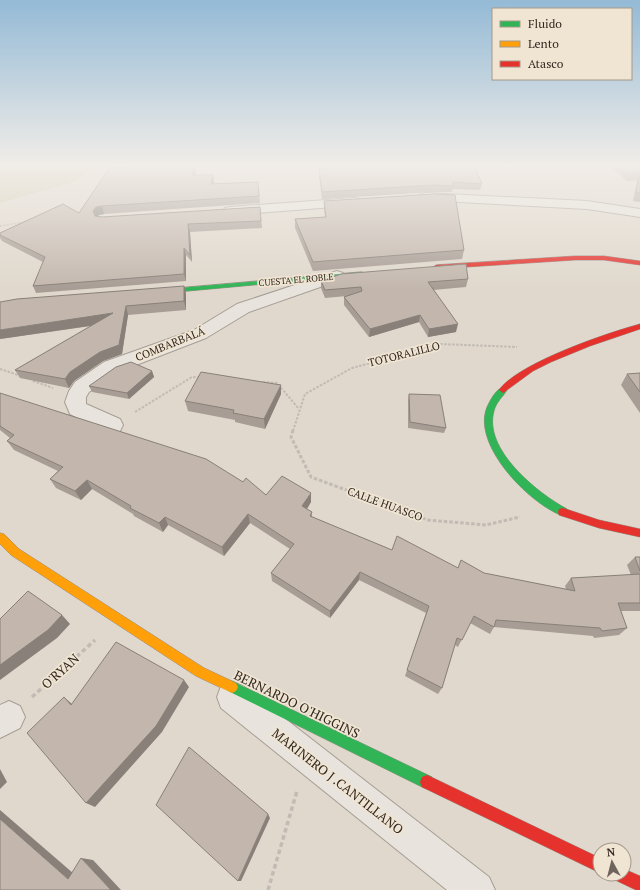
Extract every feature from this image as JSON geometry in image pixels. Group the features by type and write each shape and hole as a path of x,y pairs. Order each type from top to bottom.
{"main road":[{"path":"424,268 575,258 604,258 640,263"},
{"name":"CUESTA EL ROBLE","path":"146,292 369,274"},
{"path":"640,326 532,368 506,385 490,406 487,420 492,441 503,461 526,486 557,509 596,524 640,533"},
{"name":"BERNARDO O'HIGGINS","path":"0,537 15,552 119,618 200,672 592,862"}],"street":[{"path":"214,212 292,207"},
{"path":"591,207 640,213"},
{"name":"COMBARBALÁ","path":"76,396 82,386 111,367 200,334 243,308 337,276"},
{"path":"76,396 75,402 77,408 112,425"},
{"name":"MARINERO J .CANTILLANO","path":"200,672 476,890"}],"path":[{"path":"0,226 28,221"},
{"name":"TOTORALILLO","path":"300,410 305,394 352,368 359,366 441,344 520,348"},
{"path":"0,369 76,396"},
{"path":"112,425 143,408 192,377 208,378"},
{"path":"262,382 278,383 300,410"},
{"name":"CALLE HUASCO","path":"300,410 291,438 311,477 428,520 486,525 557,509"},
{"name":"O'RYAN","path":"5,720 119,618"},
{"path":"268,890 307,756"}],"building":[{"path":"57,207 68,207 79,213 83,207 99,207 96,207 93,211 95,216 102,217 260,207 261,221 188,224 190,255 184,248 184,274 33,286 45,257 0,235 0,233"},
{"path":"325,207 457,207 464,250 313,262 295,219 326,217"},
{"path":"466,264 468,279 428,282 458,324 429,329 420,315 370,329 344,297 362,291 361,287 325,290 321,281 341,274"},
{"path":"184,286 184,301 126,306 119,345 100,352 70,372 65,379 15,370 113,313 0,330 0,302 17,299"},
{"path":"131,362 152,371 127,393 89,386 116,367"},
{"path":"201,372 281,385 264,419 233,413 234,410 185,401"},
{"path":"640,373 640,392 627,374"},
{"path":"0,393 206,459 243,482 246,478 266,495 282,476 311,493 302,506 312,512 310,516 392,550 397,536 458,568 461,560 484,573 575,591 571,578 640,574 640,603 618,603 627,628 602,631 600,628 496,620 494,627 474,616 462,640 457,638 442,688 407,670 429,606 360,572 330,611 271,573 294,544 248,514 222,547 165,517 159,523 130,508 131,506 87,480 75,491 50,479 63,467 7,441 14,435 0,426"},
{"path":"409,394 440,395 446,428 410,422"},
{"path":"635,557 640,557 640,571"},
{"path":"28,591 62,615 48,630 0,665 0,619"},
{"path":"116,642 184,680 156,726 86,803 27,733 64,697 71,705"},
{"path":"189,747 268,814 238,881 156,805"},
{"path":"0,819 68,879 81,858 111,890 0,890"}],"traffic: fast":[{"path":"155,292 362,274"},
{"path":"503,390 496,398 489,413 489,427 493,442 501,457 512,471 538,496 563,512"},
{"path":"232,687 427,782"}],"traffic: slow":[{"path":"0,537 15,552 200,672 232,687"}],"traffic: jam":[{"path":"436,267 575,258 604,258 640,263"},
{"path":"503,390 515,379 548,360 587,344 640,326"},
{"path":"563,512 599,524 640,533"},
{"path":"427,782 592,862"},
{"path":"632,880 640,884"}]}
